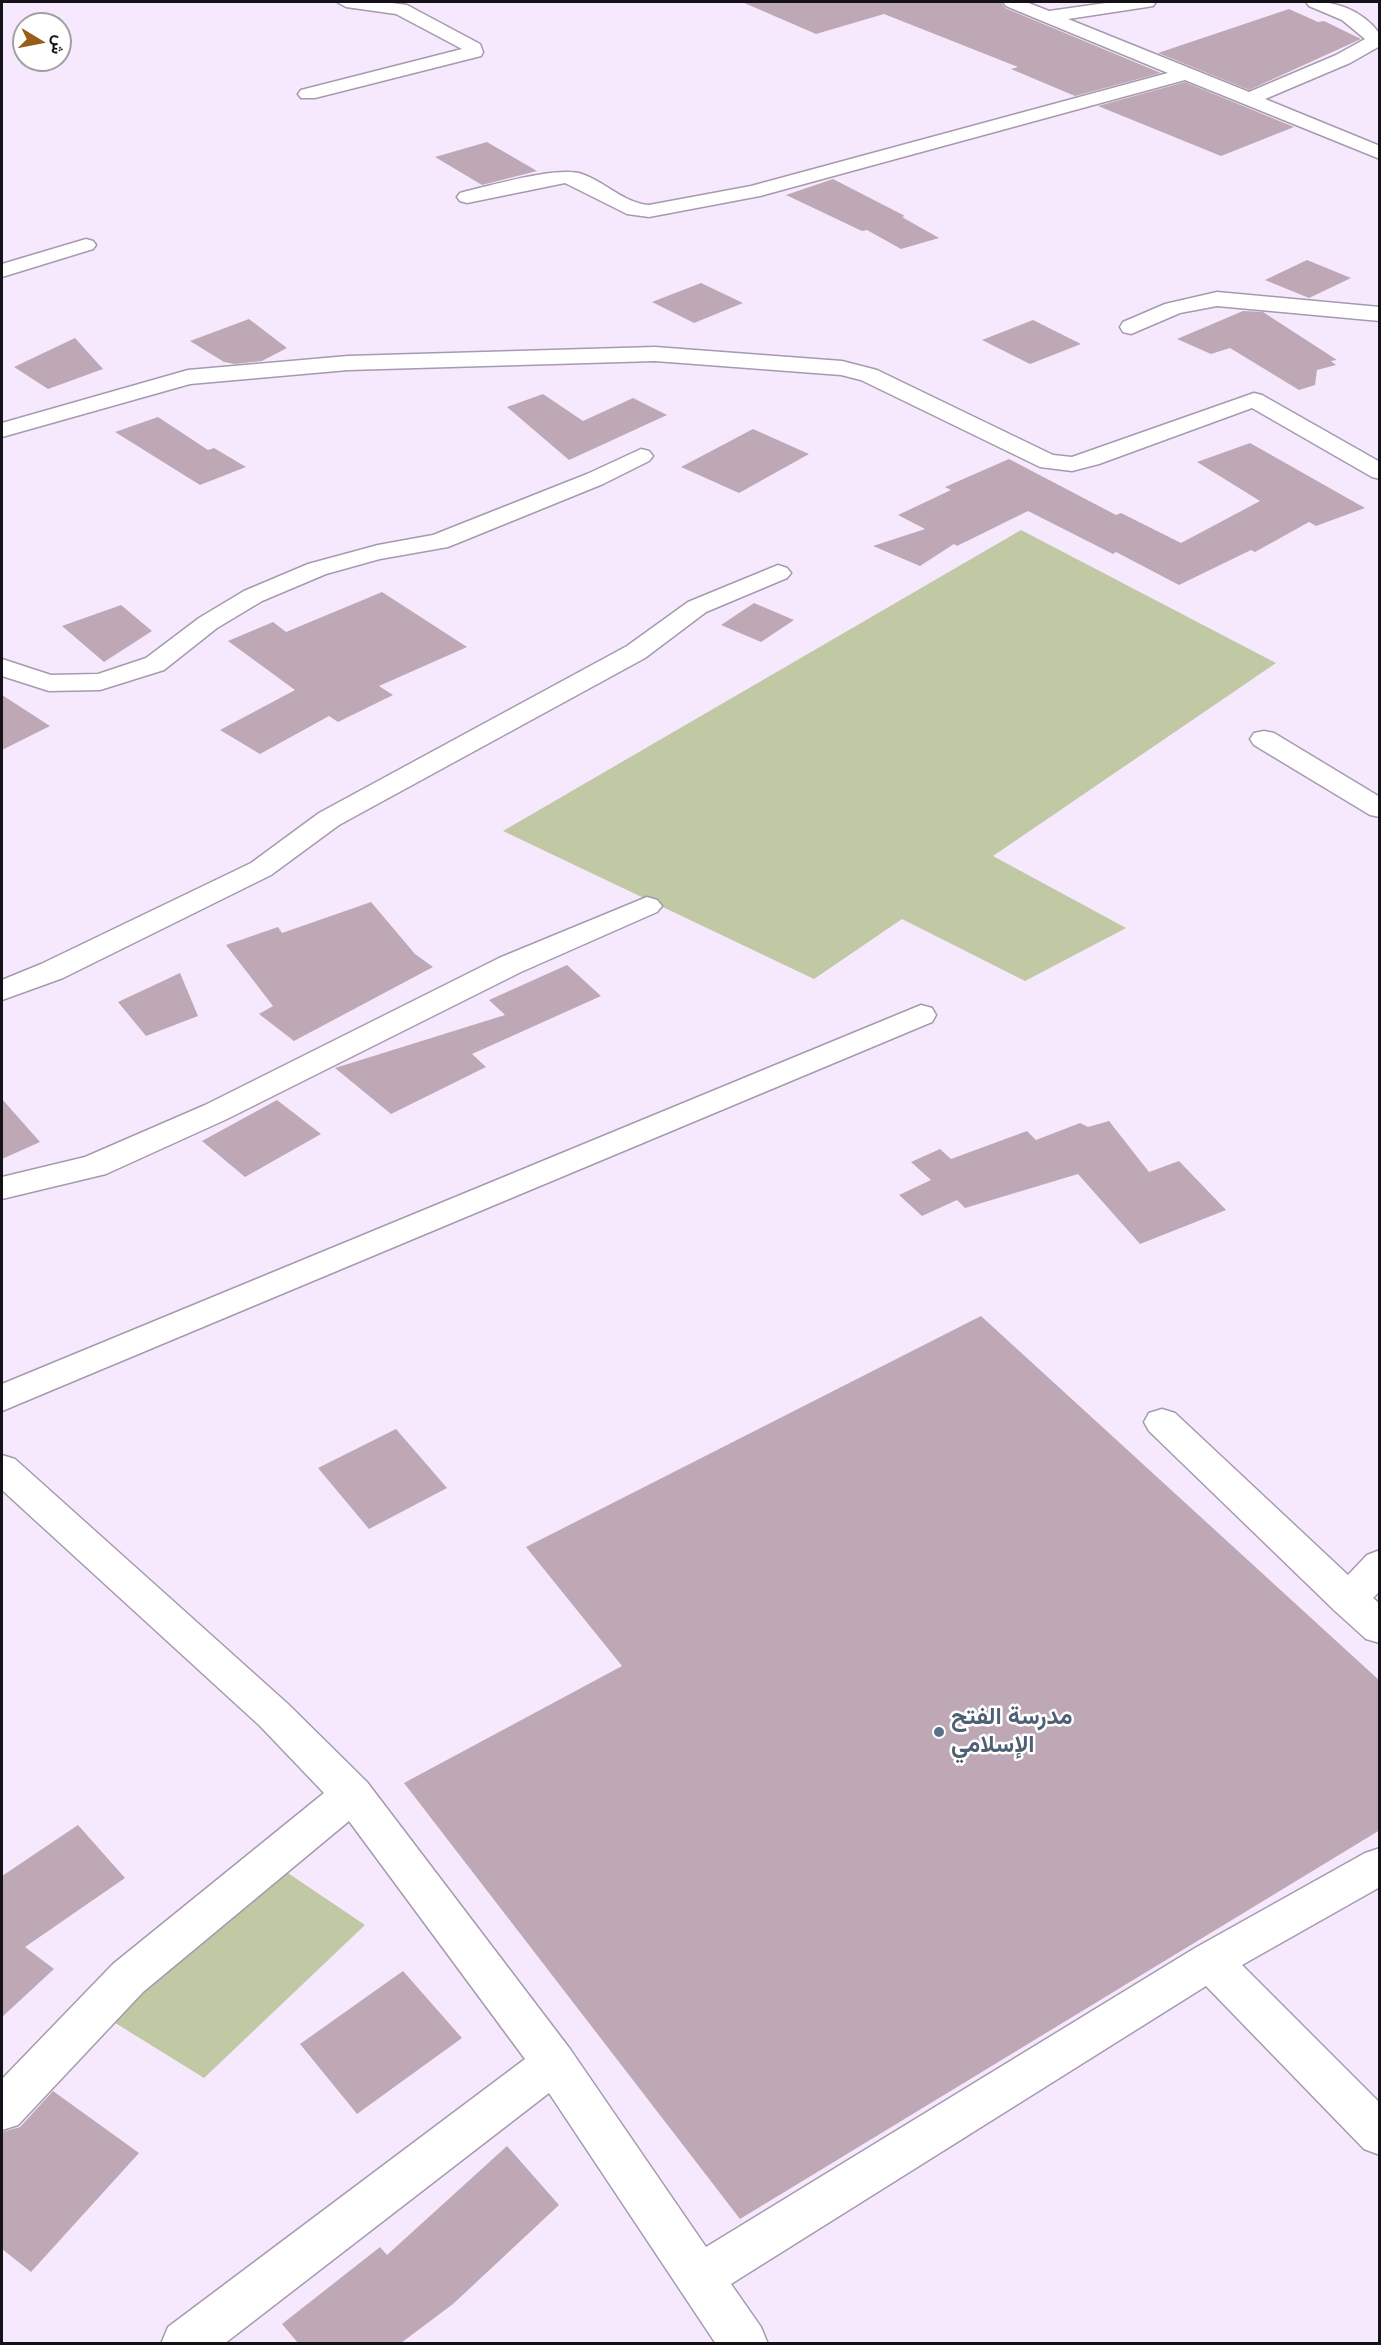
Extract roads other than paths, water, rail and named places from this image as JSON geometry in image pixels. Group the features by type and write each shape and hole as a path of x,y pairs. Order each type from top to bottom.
{"street":[{"path":"308,94 474,52 473,48 401,9 346,2"},
{"path":"1012,2 1380,153"},
{"path":"1047,16 1147,2"},
{"path":"1249,99 1343,59 1375,40 1365,25 1338,10 1315,2"},
{"path":"467,197 565,177 576,179 634,210 649,211 763,190 1185,74"},
{"path":"2,271 86,245"},
{"path":"1131,327 1167,308 1193,301 1217,299 1380,314"},
{"path":"2,430 188,377 348,363 655,354 842,368 869,375 1048,462 1060,465 1091,459 1254,400 1380,472"},
{"path":"2,668 49,683 100,682 155,664 208,623 253,596 317,569 378,552 439,542 595,479 641,456"},
{"path":"2,991 52,971 261,869 329,819 636,652 697,607 778,573"},
{"path":"1264,740 1380,809"},
{"path":"2,1188 94,1166 216,1112 510,965 646,906"},
{"path":"2,1398 921,1015"},
{"path":"1162,1422 1380,1628"},
{"path":"2,1469 274,1715 352,1794 554,2063 744,2343"},
{"path":"1349,1599 1380,1565"},
{"path":"2,2110 128,1978 352,1794"},
{"path":"699,2277 1210,1961 1380,1866"},
{"path":"1210,1961 1380,2134"},
{"path":"185,2343 554,2063"}],"place":[{"name":"مدرسة الفتح الإسلامي","path":"939,1732"}]}
